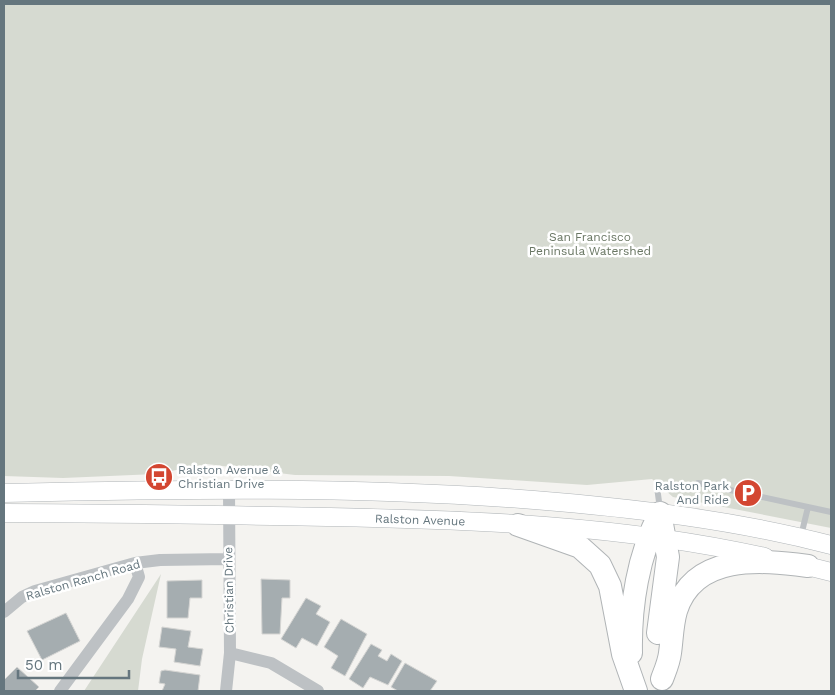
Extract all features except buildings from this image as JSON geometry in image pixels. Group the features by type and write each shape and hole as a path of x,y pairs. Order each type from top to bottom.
{"highway":[{"path":"660,513 657,539 667,566 657,650 665,685"},
{"path":"518,525 580,547 600,565 610,586 623,654 636,691"},
{"path":"636,691 631,663 631,635 641,563 657,539"},
{"path":"665,685 673,623 677,610 685,593 701,576 719,567 747,562 808,566"}],"main road":[{"path":"4,493 229,489 452,495 660,513 730,523 831,545"},
{"name":"Ralston Avenue","path":"4,513 383,518 518,525 657,539 742,552 831,572"}],"street":[{"name":"Christian Drive","path":"226,691 230,653 229,489"},
{"name":"Ralston Ranch Road","path":"4,612 22,596 35,591 135,563 160,560 228,559"},
{"path":"60,691 128,599 138,577 135,563"},
{"path":"230,653 271,663 318,691"}],"lane":[{"path":"698,483 831,512"},
{"path":"657,487 660,513"},
{"path":"801,537 808,507"}],"green space":[{"name":"San Francisco Peninsula Watershed","path":"4,4 831,4 831,528 673,497 652,479 587,485 449,476 295,475 207,464 156,474 63,478 4,476"},
{"path":"161,574 142,659 138,691 84,691"}],"place":[{"name":"Ralston Avenue & Christian Drive","path":"159,477"},
{"name":"Ralston Park And Ride","path":"748,493"}]}
